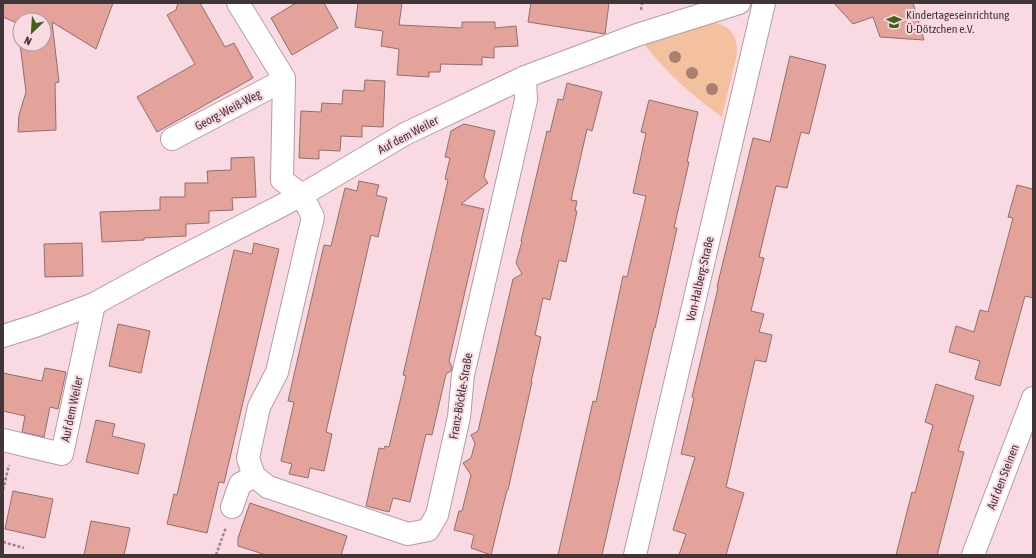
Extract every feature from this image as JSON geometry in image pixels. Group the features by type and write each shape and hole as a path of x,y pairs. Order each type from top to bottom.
{"street":[{"path":"232,507 240,484 254,476 248,458 259,408 277,372 313,217 302,195 282,180 284,78 238,3"},
{"name":"Auf dem Weiler","path":"3,336 94,304 160,268 302,195 405,134 525,77 637,36 739,3"},
{"name":"Von-Halberg-Straße","path":"635,555 764,3"},
{"name":"Franz-Böckle-Straße","path":"254,476 268,487 408,534 428,530 437,515 459,418 463,375 526,100 525,77"},
{"name":"Georg-Weiß-Weg","path":"172,139 284,80"},
{"name":"Auf dem Weiler","path":"3,440 62,454 94,304"},
{"name":"Auf den Steinen","path":"973,555 1033,398"}],"path":[{"path":"216,555 232,507"},
{"path":"3,542 24,548"}],"shaded area":[{"path":"710,22 717,23 727,28 734,36 737,47 737,54 722,117 680,84 644,44"}],"building":[{"path":"3,3 113,3 96,49 52,22 52,12 12,12 12,21 3,17"},
{"path":"178,3 200,3 225,47 234,43 253,78 157,132 137,97 195,64 167,15 176,10"},
{"path":"296,3 324,3 338,28 292,55 271,18"},
{"path":"358,3 402,3 399,25 462,28 462,22 495,22 495,28 516,26 518,46 494,47 494,58 482,57 482,65 441,64 440,72 429,72 429,77 397,75 399,49 381,46 383,31 355,27"},
{"path":"531,3 609,3 605,34 528,22"},
{"name":"Kindertageseinrichtung Ü-Dötzchen e.V.","path":"834,3 913,3 924,40 880,37 873,17 853,24"},
{"path":"52,22 59,82 55,83 56,130 18,132 19,115 26,92 21,52 52,52"},
{"path":"790,56 826,65 809,134 801,132 787,188 776,186 759,257 764,258 751,311 764,314 759,332 772,335 766,362 755,360 726,487 744,493 726,555 679,555 686,534 673,530 695,457 681,454 694,398 692,397 753,138 770,142"},
{"path":"365,80 385,81 383,127 362,126 362,137 341,136 340,151 319,150 319,159 299,158 301,111 321,112 322,103 342,104 343,90 364,91"},
{"path":"567,83 602,92 592,131 587,129 571,200 577,201 575,211 577,211 566,262 559,260 550,300 543,298 535,335 541,337 532,382 508,490 491,555 471,548 474,535 454,530 459,511 462,511 471,475 463,463 471,458 475,443 471,435 478,431 513,279 522,274 516,263 521,241 547,131 550,132 558,99 563,100"},
{"path":"649,100 698,112 687,162 689,162 674,228 677,228 602,555 558,555 593,401 596,402 623,276 627,277 646,196 633,193 646,133 641,132"},
{"path":"464,124 495,131 484,177 488,183 461,204 484,209 449,361 452,367 451,371 446,374 432,435 426,434 410,502 393,498 389,512 366,506 379,448 384,449 385,446 389,447 406,376 403,375 448,180 445,179 450,158 445,157 451,131"},
{"path":"254,157 256,197 232,198 233,210 209,211 209,223 186,224 186,236 102,242 100,212 160,210 160,197 185,197 185,183 208,183 207,171 231,170 231,158"},
{"path":"359,181 379,185 376,195 387,198 378,237 371,235 326,432 332,434 324,471 310,468 308,478 289,474 292,464 281,461 294,402 288,401 324,245 331,246 345,188 357,191"},
{"path":"1017,185 1033,189 1033,298 1025,296 1000,386 975,379 980,361 949,352 956,326 974,332 980,310 988,312 1013,218 1008,217"},
{"path":"82,243 83,276 45,277 44,244"},
{"path":"254,243 279,249 224,483 219,482 207,533 167,524 174,494 177,495 234,250 252,254"},
{"path":"118,324 150,331 141,373 109,366"},
{"path":"45,368 66,372 58,409 50,407 44,437 22,432 25,416 3,411 3,373 42,381"},
{"path":"936,384 974,396 958,451 964,452 937,555 896,555 912,492 915,493 933,425 925,422"},
{"path":"96,420 115,424 112,436 145,444 138,474 86,462"},
{"path":"13,491 53,499 45,538 5,529"},
{"path":"250,503 347,536 341,555 266,555 238,546 238,538"},
{"path":"91,521 130,528 124,555 84,555"}],"place":[{"name":"Kindertageseinrichtung Ü-Dötzchen e.V.","path":"894,22"}]}
